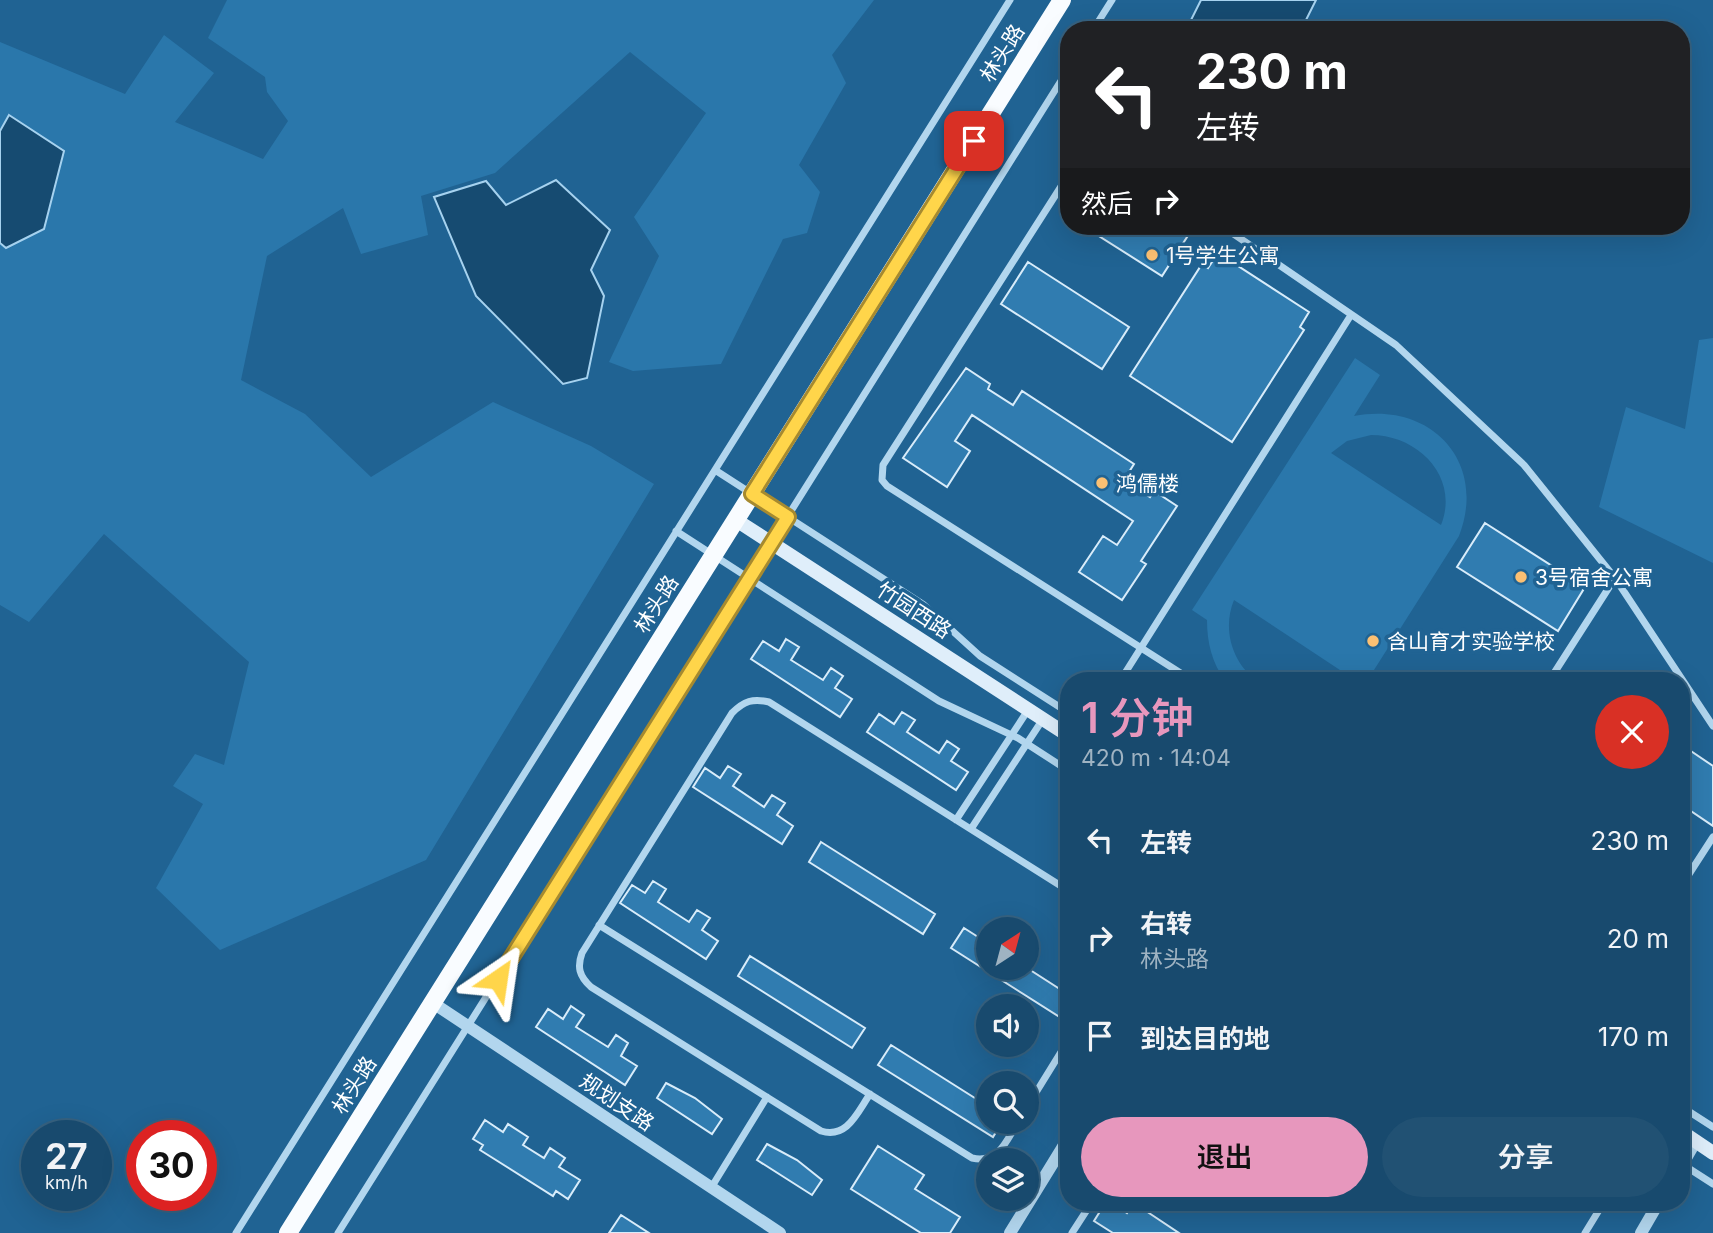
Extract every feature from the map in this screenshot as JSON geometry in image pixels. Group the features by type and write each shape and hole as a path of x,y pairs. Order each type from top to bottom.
{"main road":[{"name":"林头路","path":"288,1233 1062,0"},
{"name":"竹园西路","path":"736,520 1060,730"},
{"path":"1690,1137 1713,1153"}],"street":[{"path":"236,1233 1010,0"},
{"path":"1099,21 1112,0"},
{"path":"338,1233 1060,82"},
{"path":"1060,188 883,465 882,480 887,486 1179,672"},
{"path":"1235,235 1396,345 1524,465 1615,578 1677,672"},
{"path":"1126,672 1351,315"},
{"path":"715,470 924,605 980,656 1060,707"},
{"path":"676,531 939,701 1011,735 1060,765"},
{"path":"1555,672 1615,578"},
{"path":"1690,691 1713,726"},
{"path":"870,1094 848,1127 831,1134 821,1131 584,981 579,972 579,962 599,925 733,713 748,701 769,702 1060,885"},
{"path":"956,820 1028,709"},
{"path":"971,829 1043,719"},
{"path":"1690,873 1713,837"},
{"path":"599,925 972,1158 983,1161 993,1157 1010,1134"},
{"name":"规划支路","path":"433,1003 780,1233"},
{"path":"1039,1088 1060,1054"},
{"path":"711,1188 767,1097"},
{"path":"1690,1112 1713,1127"},
{"path":"1690,1151 1696,1141"},
{"path":"1010,1233 1060,1152"},
{"path":"1690,1170 1713,1184"},
{"path":"1072,1233 1086,1211"},
{"path":"1585,1233 1598,1211"},
{"path":"1641,1233 1654,1211"}],"shaded area":[{"path":"227,0 874,0 832,55 846,83 799,165 820,192 807,233 783,239 721,364 633,371 609,362 659,256 634,217 706,113 630,52 495,173 421,196 428,235 361,254 343,208 267,256 241,380 305,414 371,477 493,402 591,446 654,484 426,860 220,950 156,888 203,804 173,786 195,754 224,765 249,662 104,534 29,622 0,605 0,42 125,94 164,35 214,73 175,122 263,159 288,121 267,92 265,77 208,38"},
{"path":"1201,0 1316,0 1306,21 1190,21"},
{"path":"9,115 64,151 44,229 6,248 0,243 0,131"},
{"path":"556,180 610,230 591,270 604,296 587,378 563,384 476,296 434,197 486,181 506,205"},
{"path":"1713,338 1713,563 1599,507 1626,407 1685,429 1699,340"},
{"path":"1355,358 1380,375 1354,416 1382,414 1407,418 1428,428 1446,442 1459,461 1466,484 1466,509 1459,536 1373,672 1343,672 1234,600 1229,634 1236,655 1246,672 1220,672 1211,652 1207,620 1192,610","holes":["1371,435 1404,442 1419,451 1440,475 1445,491 1441,525 1331,453 1347,441"]}],"building":[{"name":"1号学生公寓","path":"1097,235 1188,235 1162,276"},
{"path":"1218,253 1309,312 1300,327 1304,330 1232,442 1130,376 1202,264 1208,268"},
{"path":"1028,262 1129,327 1102,369 1001,304"},
{"name":"鸿儒楼","path":"966,368 990,384 988,389 1013,405 1022,391 1134,464 1124,480 1150,497 1154,491 1177,506 1141,561 1146,564 1122,600 1079,572 1103,536 1117,545 1133,521 972,415 955,441 970,451 947,487 903,458"},
{"name":"3号宿舍公寓","path":"1485,523 1585,587 1558,631 1457,567"},
{"path":"786,639 799,647 791,660 823,680 831,668 843,676 835,688 852,699 840,717 751,659 763,641 779,651"},
{"path":"902,712 915,720 907,732 939,753 947,741 959,749 951,761 968,772 956,790 867,732 879,714 894,724"},
{"path":"1690,750 1713,766 1713,826 1690,810"},
{"path":"728,766 741,774 733,786 764,807 772,795 785,803 777,815 793,826 782,844 693,787 705,768 720,778"},
{"path":"821,842 935,914 923,934 809,862"},
{"path":"653,881 666,889 658,902 689,922 697,910 710,918 702,930 718,941 706,959 620,903 632,885 645,893"},
{"path":"964,928 976,936 976,964 951,948"},
{"path":"750,956 865,1028 852,1048 738,976"},
{"path":"1040,976 1060,989 1060,1017 1039,1004 1039,994 1023,994 1001,980 1040,980"},
{"path":"571,1006 584,1015 576,1027 608,1047 616,1035 628,1043 621,1056 637,1066 625,1085 536,1027 548,1009 563,1019"},
{"path":"891,1045 976,1099 976,1126 878,1065"},
{"path":"666,1083 695,1098 722,1119 712,1134 657,1098"},
{"path":"485,1120 503,1132 508,1124 528,1137 523,1145 544,1158 550,1148 565,1158 559,1167 580,1180 568,1199 556,1191 553,1196 480,1150 483,1145 473,1139"},
{"path":"767,1144 797,1160 822,1180 812,1195 757,1160"},
{"path":"878,1146 924,1175 915,1189 960,1217 950,1233 921,1233 851,1189"},
{"path":"1100,1211 1146,1211 1179,1233 1113,1233 1094,1221"},
{"path":"621,1215 649,1233 609,1233"}],"place":[{"name":"1号学生公寓","path":"1152,255"},
{"name":"鸿儒楼","path":"1102,483"},
{"name":"3号宿舍公寓","path":"1521,577"},
{"name":"含山育才实验学校","path":"1373,641"}],"route":[{"path":"498,979 788,517 752,494 974,141"}]}
